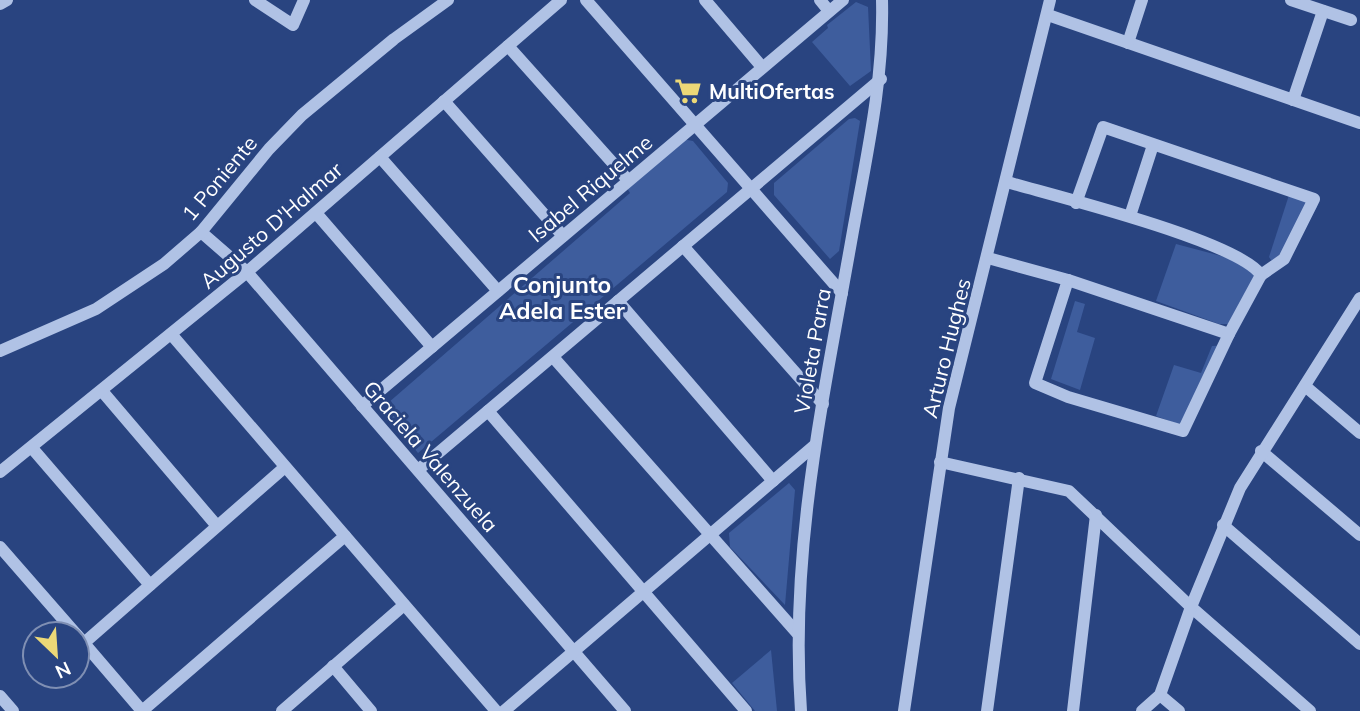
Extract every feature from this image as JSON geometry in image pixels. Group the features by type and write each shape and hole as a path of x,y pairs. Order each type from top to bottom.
{"street":[{"path":"0,4 7,0"},
{"path":"255,0 293,25 304,0"},
{"name":"1 Poniente","path":"0,351 118,297 164,264 201,232 293,123 394,39 449,0"},
{"name":"Augusto D'Halmar","path":"0,472 32,449 247,272 561,0"},
{"path":"586,0 842,293"},
{"path":"705,0 762,67"},
{"path":"820,0 829,11"},
{"name":"Isabel Riquelme","path":"362,406 843,0"},
{"name":"Violeta Parra","path":"801,711 797,634 803,527 815,445 881,79 882,0"},
{"name":"Arturo Hughes","path":"904,711 949,408 1050,0"},
{"path":"1128,43 1142,0"},
{"path":"1291,0 1351,20"},
{"path":"1293,100 1323,11"},
{"path":"1048,15 1360,123"},
{"path":"508,46 628,180"},
{"path":"418,470 881,79"},
{"path":"444,101 563,236"},
{"path":"1068,280 1035,383 1068,397 1183,431 1228,334 1261,275 1284,259 1314,199 1103,127 1076,203"},
{"path":"1130,216 1153,145"},
{"path":"380,157 498,291"},
{"path":"1007,182 1130,216 1246,259 1261,275"},
{"path":"316,213 432,347"},
{"name":"Graciela Valenzuela","path":"201,232 247,272 625,711"},
{"path":"683,246 823,404"},
{"path":"988,258 1068,280 1228,334"},
{"path":"1142,711 1160,695 1223,525 1261,451 1360,298"},
{"path":"618,301 773,481"},
{"path":"1349,317 1360,327"},
{"path":"171,334 496,711"},
{"path":"552,356 797,634"},
{"path":"1305,386 1360,433"},
{"path":"102,391 217,526"},
{"path":"488,411 746,711"},
{"path":"504,711 815,445"},
{"path":"32,449 150,585"},
{"path":"1261,451 1360,536"},
{"path":"940,462 1063,488 1096,515 1191,607 1310,711"},
{"path":"91,628 150,585 285,467"},
{"path":"987,711 1019,478"},
{"path":"1073,711 1096,515"},
{"path":"1223,525 1360,644"},
{"path":"91,651 142,711 345,536"},
{"path":"0,547 64,620"},
{"path":"282,711 404,605"},
{"path":"333,666 371,711"},
{"path":"0,695 13,711"},
{"path":"1160,695 1179,711"}],"shaded area":[{"path":"856,2 868,7 871,71 850,86 812,42 828,28 827,25"},
{"path":"849,119 860,121 839,251 830,259 774,195 774,183"},
{"path":"682,139 693,141 728,183 727,192 418,453 387,416 388,403 630,193 627,188"},
{"path":"1290,192 1318,203 1289,257 1273,263 1269,257"},
{"path":"1176,244 1244,262 1255,273 1255,283 1230,324 1219,324 1156,301"},
{"path":"1075,301 1085,304 1077,332 1095,338 1080,390 1051,379"},
{"path":"1228,345 1183,426 1156,416 1174,365 1201,373 1212,346"},
{"path":"789,483 795,490 785,605 730,547 729,533"},
{"path":"771,650 777,711 755,711 732,683"}],"place":[{"name":"MultiOfertas","path":"688,91"}],"district":[{"name":"Conjunto Adela Ester","path":"562,297"}]}
